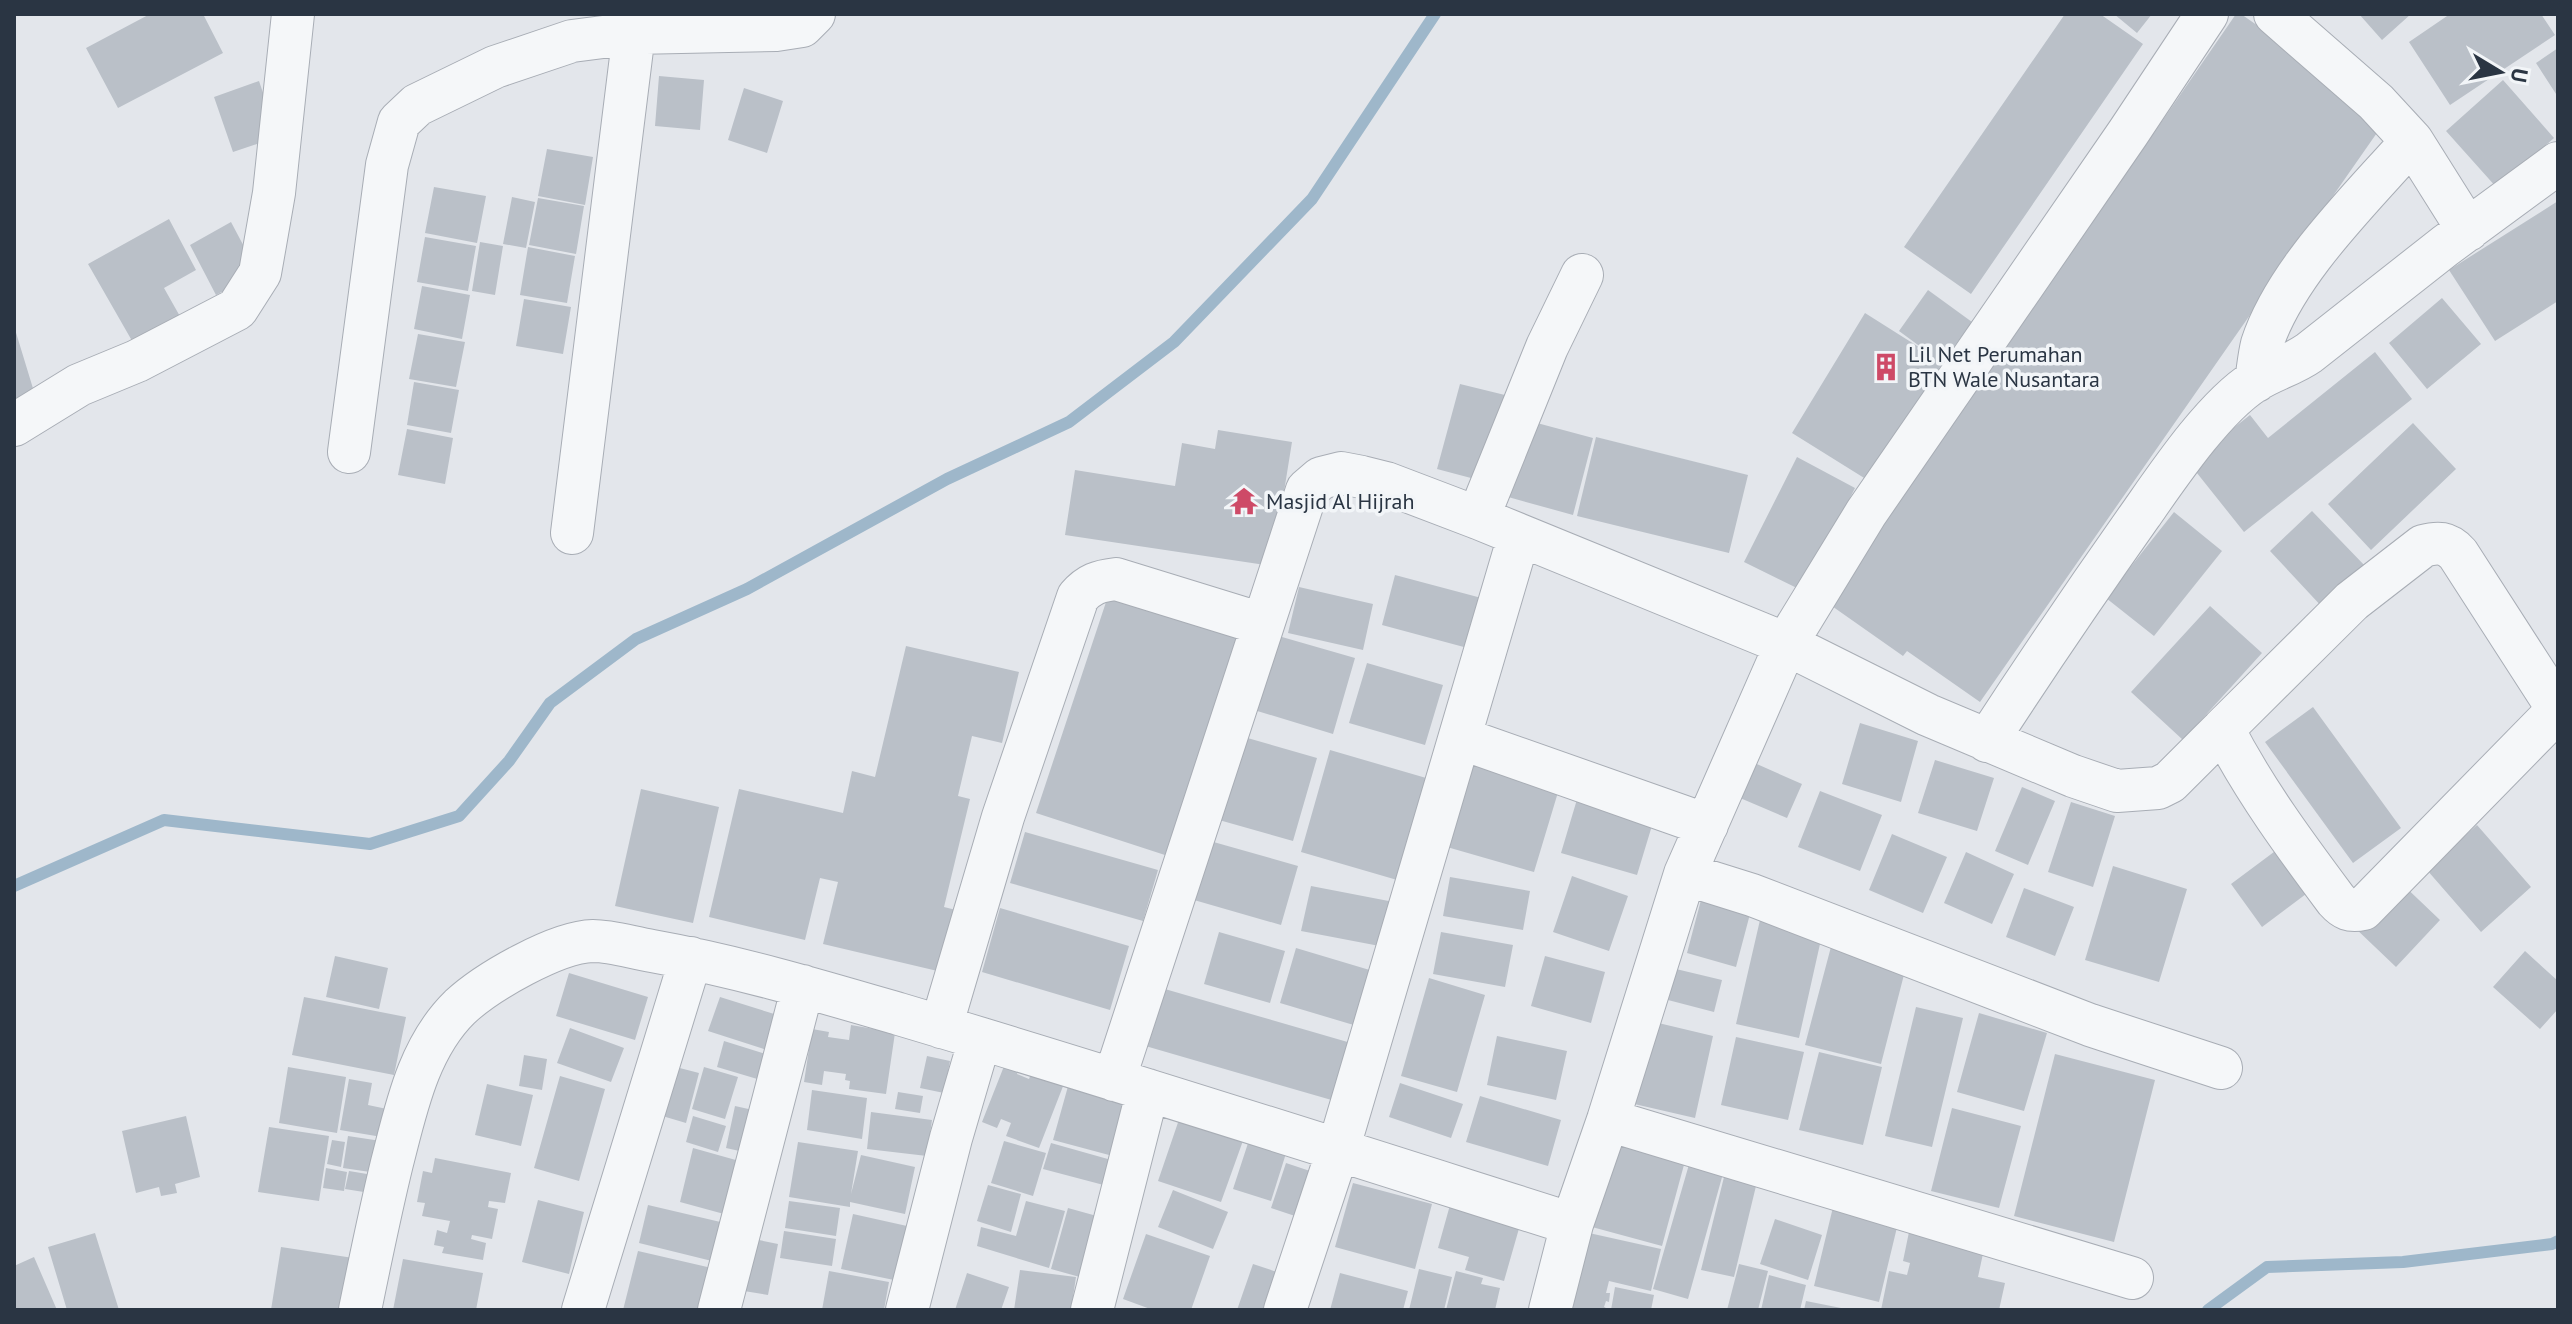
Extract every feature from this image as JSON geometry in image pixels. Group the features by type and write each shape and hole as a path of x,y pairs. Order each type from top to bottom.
{"street":[{"path":"349,452 387,165 399,122 417,105 495,67 572,41 634,33 776,30 802,26 814,14"},
{"path":"1550,1310 1572,1224 1685,874 1786,644 1866,513 2207,14"},
{"path":"2275,14 2368,95 2412,141 2468,230"},
{"path":"14,425 79,385 137,361 237,309 260,273 299,17"},
{"path":"572,533 634,33"},
{"path":"2256,381 2262,345 2284,296 2305,264 2412,141"},
{"path":"1987,741 2059,629 2172,470 2224,407 2256,381 2309,353 2558,163"},
{"path":"1478,518 1547,347 1582,275"},
{"path":"1092,1310 1131,1085 1262,624 1307,490 1321,478 1341,473 1386,483 1478,518 1786,644 1928,715 2105,788 2136,791 2158,788 2170,782 2223,729 2352,601 2423,546 2433,543 2445,544 2458,554 2558,709 2363,909 2355,911 2343,908 2282,827 2246,773 2223,729"},
{"path":"1285,1310 1338,1150 1519,536"},
{"path":"941,1027 1003,817 1078,597 1087,586 1116,579 1262,624"},
{"path":"1460,738 1707,825"},
{"path":"1685,874 1752,895 2090,1025 2221,1068"},
{"path":"360,1310 405,1112 422,1063 447,1022 487,986 557,948 594,941 691,958 803,986 1131,1085 1572,1224"},
{"path":"583,1310 691,958"},
{"path":"719,1310 803,986"},
{"path":"907,1310 980,1039"},
{"path":"1608,1120 2132,1278"}],"building":[{"path":"150,14 203,14 223,53 118,108 86,48"},
{"path":"2065,14 2100,14 2143,44 1971,294 1904,247"},
{"path":"2114,14 2152,14 2137,33"},
{"path":"2236,14 2241,14 2388,117 1980,702 1907,651 1903,656 1829,604"},
{"path":"2359,14 2411,14 2382,40"},
{"path":"2450,14 2541,14 2555,35 2450,105 2409,42"},
{"path":"2558,48 2558,97 2536,63"},
{"path":"659,76 704,80 700,130 655,126"},
{"path":"2503,80 2554,138 2497,188 2446,131"},
{"path":"259,81 278,137 233,152 214,97"},
{"path":"744,88 783,101 767,153 728,140"},
{"path":"547,149 593,157 585,205 538,196"},
{"path":"434,187 486,196 477,243 425,233"},
{"path":"512,197 535,202 526,248 503,244"},
{"path":"538,198 584,206 576,254 529,245"},
{"path":"2558,201 2558,301 2495,341 2449,270"},
{"path":"169,219 196,270 164,288 186,327 139,353 88,264"},
{"path":"231,222 258,273 216,295 190,245"},
{"path":"425,237 476,246 468,291 417,282"},
{"path":"480,242 503,246 495,295 472,291"},
{"path":"528,247 575,256 567,303 520,295"},
{"path":"422,286 470,295 462,339 414,329"},
{"path":"1928,290 1972,322 1943,362 1869,481 1792,433 1865,313 1933,356 1899,331"},
{"path":"2442,298 2481,344 2427,389 2389,343"},
{"path":"524,299 571,307 563,354 516,346"},
{"path":"14,326 35,395 14,403"},
{"path":"418,334 465,342 456,387 409,379"},
{"path":"2375,352 2412,399 2244,532 2189,463 2250,415 2268,438"},
{"path":"414,382 459,390 451,433 407,425"},
{"path":"1460,384 1509,396 1486,482 1437,469"},
{"path":"1522,419 1593,438 1573,515 1501,495"},
{"path":"2413,423 2456,469 2371,550 2328,504"},
{"path":"407,429 453,438 445,484 398,475"},
{"path":"1218,430 1292,442 1272,566 1065,535 1075,470 1175,486 1182,443 1215,449"},
{"path":"1596,437 1748,475 1729,553 1577,516"},
{"path":"1797,457 1855,488 1803,591 1744,562"},
{"path":"2312,511 2367,568 2324,609 2270,551"},
{"path":"2174,512 2222,551 2154,636 2106,598"},
{"path":"1395,575 1489,600 1475,650 1382,625"},
{"path":"1111,587 1243,630 1168,856 1036,813"},
{"path":"1299,587 1373,604 1363,650 1288,633"},
{"path":"2210,606 2262,653 2183,740 2131,692"},
{"path":"1275,635 1355,658 1333,734 1254,710"},
{"path":"906,646 1019,672 1002,743 972,736 958,796 970,799 944,907 960,911 946,973 823,944 838,882 820,878 805,940 709,917 739,789 843,813 852,771 875,777"},
{"path":"1367,663 1443,685 1425,745 1349,723"},
{"path":"2313,707 2401,828 2353,863 2265,742"},
{"path":"1860,723 1918,741 1901,802 1842,784"},
{"path":"1244,737 1317,758 1293,841 1219,820"},
{"path":"1330,750 1433,780 1404,882 1301,852"},
{"path":"1466,752 1562,779 1534,872 1440,845"},
{"path":"1741,757 1802,784 1787,818 1726,792"},
{"path":"1935,760 1994,778 1977,831 1918,813"},
{"path":"2022,787 2055,801 2028,865 1995,851"},
{"path":"641,789 719,807 693,923 615,906"},
{"path":"1820,791 1882,815 1860,871 1798,847"},
{"path":"1578,796 1654,819 1637,875 1561,853"},
{"path":"2071,802 2115,816 2093,887 2048,872"},
{"path":"2477,825 2531,887 2481,932 2427,870"},
{"path":"1025,832 1158,870 1143,921 1010,883"},
{"path":"1892,834 1947,857 1923,913 1869,890"},
{"path":"1210,841 1298,866 1281,925 1194,900"},
{"path":"2286,843 2318,885 2262,927 2231,884"},
{"path":"1966,852 2014,874 1992,924 1944,903"},
{"path":"2113,866 2187,889 2159,982 2085,960"},
{"path":"1572,876 1628,896 1609,951 1553,932"},
{"path":"1450,877 1530,891 1523,930 1443,916"},
{"path":"2397,879 2440,920 2396,967 2353,926"},
{"path":"1311,886 1399,903 1390,948 1301,931"},
{"path":"2024,888 2074,907 2055,956 2006,937"},
{"path":"1701,900 1750,914 1736,967 1687,953"},
{"path":"1000,908 1129,946 1110,1010 982,972"},
{"path":"1760,920 1822,935 1799,1038 1736,1024"},
{"path":"1219,932 1285,951 1270,1003 1204,984"},
{"path":"1441,932 1513,945 1505,987 1433,974"},
{"path":"1832,943 1907,963 1881,1064 1805,1045"},
{"path":"1296,948 1383,974 1367,1029 1280,1003"},
{"path":"2525,951 2558,981 2558,1009 2540,1029 2493,987"},
{"path":"335,956 388,968 379,1009 326,997"},
{"path":"1545,956 1605,972 1591,1023 1531,1006"},
{"path":"1676,969 1722,980 1714,1012 1668,1000"},
{"path":"569,973 648,997 635,1040 556,1016"},
{"path":"1429,978 1485,995 1457,1092 1401,1076"},
{"path":"1158,987 1351,1043 1335,1101 1142,1045"},
{"path":"304,997 406,1017 394,1075 292,1055"},
{"path":"720,997 784,1017 773,1052 708,1031"},
{"path":"1916,1007 1963,1018 1932,1147 1885,1136"},
{"path":"1979,1013 2047,1033 2024,1111 1957,1092"},
{"path":"1650,1021 1713,1036 1695,1118 1630,1103"},
{"path":"851,1025 880,1030 896,1026 886,1094 849,1089 850,1081 845,1080 846,1074 824,1071 822,1085 804,1082 812,1029 829,1032 828,1037 849,1040"},
{"path":"570,1028 624,1048 611,1082 557,1063"},
{"path":"1497,1036 1567,1051 1556,1100 1487,1085"},
{"path":"1736,1037 1804,1052 1788,1120 1721,1105"},
{"path":"724,1041 782,1059 774,1084 717,1067"},
{"path":"1819,1052 1882,1067 1863,1145 1799,1130"},
{"path":"2055,1054 2155,1080 2114,1242 2014,1216"},
{"path":"524,1055 547,1059 542,1090 519,1086"},
{"path":"927,1056 950,1061 944,1093 920,1088"},
{"path":"1008,1056 1022,1062 1017,1074 1029,1079 1035,1064 1067,1076 1039,1148 1006,1136 1011,1123 1001,1119 997,1128 982,1122"},
{"path":"672,1066 699,1073 686,1123 659,1115"},
{"path":"288,1067 346,1077 337,1133 279,1123"},
{"path":"704,1067 738,1077 725,1119 692,1109"},
{"path":"1072,1072 1142,1091 1124,1159 1053,1140"},
{"path":"560,1076 605,1089 579,1181 534,1168"},
{"path":"349,1079 372,1083 368,1105 387,1109 382,1137 340,1130"},
{"path":"1400,1083 1463,1104 1451,1138 1389,1117"},
{"path":"487,1084 533,1095 521,1146 475,1135"},
{"path":"812,1090 867,1098 862,1139 807,1130"},
{"path":"898,1092 923,1096 920,1113 895,1109"},
{"path":"1480,1096 1561,1120 1548,1166 1466,1142"},
{"path":"1185,1102 1249,1124 1221,1202 1158,1181"},
{"path":"735,1106 762,1112 753,1154 726,1148"},
{"path":"1952,1108 2021,1126 1999,1208 1931,1191"},
{"path":"871,1112 932,1120 927,1156 867,1149"},
{"path":"186,1116 200,1177 175,1184 177,1193 161,1196 159,1187 136,1193 122,1131"},
{"path":"693,1116 726,1126 718,1152 686,1142"},
{"path":"269,1127 329,1136 319,1201 258,1192"},
{"path":"1618,1131 1688,1150 1662,1246 1592,1227"},
{"path":"1251,1134 1288,1147 1271,1201 1233,1189"},
{"path":"348,1136 381,1141 377,1173 343,1168"},
{"path":"332,1140 345,1142 341,1167 327,1164"},
{"path":"1004,1141 1046,1153 1033,1196 991,1183"},
{"path":"798,1142 858,1151 851,1194 861,1155 915,1167 905,1214 850,1202 850,1207 789,1197"},
{"path":"1051,1143 1122,1163 1115,1188 1043,1169"},
{"path":"693,1148 750,1164 735,1217 680,1202"},
{"path":"435,1158 511,1173 505,1203 489,1201 488,1207 498,1209 492,1239 472,1235 471,1239 486,1243 483,1260 442,1253 444,1247 434,1245 437,1230 447,1233 450,1221 422,1216 425,1203 417,1202 423,1171 432,1173"},
{"path":"1690,1161 1724,1170 1688,1299 1653,1289"},
{"path":"1286,1163 1310,1171 1295,1216 1271,1208"},
{"path":"326,1168 347,1172 344,1191 323,1188"},
{"path":"349,1171 373,1175 370,1193 345,1189"},
{"path":"1724,1177 1756,1186 1734,1277 1701,1270"},
{"path":"1353,1183 1432,1204 1415,1269 1335,1247"},
{"path":"988,1185 1021,1194 1011,1232 977,1221"},
{"path":"1173,1190 1228,1212 1213,1249 1158,1227"},
{"path":"538,1200 584,1212 569,1274 522,1262"},
{"path":"789,1201 840,1208 836,1236 785,1228"},
{"path":"1026,1201 1065,1211 1049,1268 977,1246 981,1227 1016,1236"},
{"path":"1834,1203 1899,1219 1879,1302 1814,1286"},
{"path":"648,1205 729,1224 720,1263 639,1243"},
{"path":"1450,1205 1520,1225 1504,1281 1465,1270 1469,1257 1438,1248"},
{"path":"1068,1208 1104,1218 1087,1279 1051,1269"},
{"path":"853,1214 907,1226 894,1280 841,1269"},
{"path":"1775,1219 1822,1235 1808,1280 1760,1264"},
{"path":"784,1231 836,1239 832,1266 780,1258"},
{"path":"1909,1232 1984,1249 1978,1277 2005,1283 1999,1310 1881,1310 1889,1271 1907,1275 1910,1263 1903,1261"},
{"path":"95,1233 119,1310 67,1310 48,1247"},
{"path":"1589,1233 1661,1249 1651,1291 1609,1281 1606,1293 1610,1293 1609,1302 1606,1301 1604,1307 1610,1310 1561,1310"},
{"path":"1146,1234 1210,1256 1191,1310 1153,1310 1123,1299"},
{"path":"754,1239 778,1244 768,1295 744,1291"},
{"path":"281,1247 360,1259 352,1310 271,1310"},
{"path":"638,1251 716,1269 707,1310 623,1310"},
{"path":"34,1257 57,1310 14,1310 14,1266"},
{"path":"403,1259 483,1273 476,1310 393,1310"},
{"path":"1253,1264 1289,1276 1277,1310 1237,1310"},
{"path":"1739,1264 1768,1271 1758,1310 1727,1310"},
{"path":"1419,1269 1452,1277 1444,1310 1409,1310"},
{"path":"1020,1270 1076,1277 1071,1310 1014,1310"},
{"path":"829,1271 889,1282 884,1310 822,1310"},
{"path":"1456,1271 1483,1278 1481,1284 1500,1288 1495,1310 1446,1310"},
{"path":"967,1273 1009,1287 1001,1310 955,1310"},
{"path":"1340,1273 1408,1291 1403,1310 1330,1310"},
{"path":"1769,1275 1806,1285 1800,1310 1761,1310"},
{"path":"1615,1287 1654,1295 1651,1310 1611,1310"},
{"path":"1806,1301 1846,1309 1846,1310 1804,1310"}],"waterway":[{"path":"14,886 164,820 370,844 459,816 509,761 550,703 636,639 747,589 947,479 1069,422 1174,342 1312,199 1435,14"},
{"path":"2208,1310 2267,1267 2403,1262 2558,1241"}],"place":[{"name":"Lil Net Perumahan BTN Wale Nusantara","path":"1886,367"},
{"name":"Masjid Al Hijrah","path":"1244,501"}]}
